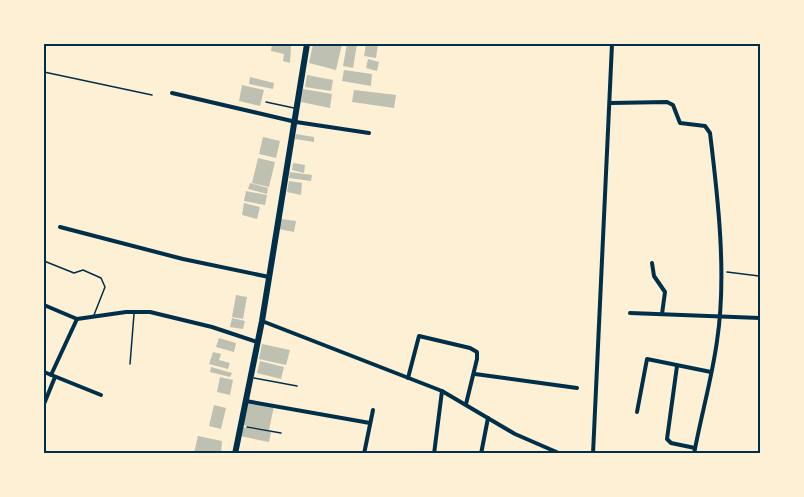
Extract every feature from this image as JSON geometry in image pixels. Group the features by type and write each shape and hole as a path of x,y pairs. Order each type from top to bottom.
{"main road":[{"path":"235,453 262,321 308,44"}],"street":[{"path":"593,453 612,44"},
{"path":"172,93 296,122 369,133"},
{"path":"611,102 667,102 673,105 680,123 705,126 709,129 718,200 719,316 711,372 694,451 671,443 667,439 677,366"},
{"path":"60,227 183,259 269,277"},
{"path":"652,263 654,276 665,292 662,314"},
{"path":"44,305 77,319 134,312 171,316 257,342"},
{"path":"630,313 760,318"},
{"path":"44,404 77,319"},
{"path":"262,321 442,392 515,434 561,453"},
{"path":"408,378 419,336 477,352 475,374 466,404"},
{"path":"637,412 645,360 711,372"},
{"path":"44,372 101,395"},
{"path":"475,374 577,388"},
{"path":"434,453 442,392"},
{"path":"246,401 370,423"},
{"path":"364,453 374,410"},
{"path":"481,453 488,418"}],"lane":[{"path":"266,102 298,109"},
{"path":"44,261 74,273 83,270 101,278 105,287 94,316"},
{"path":"130,364 134,312"},
{"path":"250,377 297,386"}],"path":[{"path":"44,72 152,95"},
{"path":"720,271 759,276"},
{"path":"241,426 280,433"}],"building":[{"path":"272,44 291,46 290,63 283,61 284,54 271,51"},
{"path":"313,44 342,44 336,70 309,63"},
{"path":"347,44 357,44 353,68 343,66"},
{"path":"366,44 378,44 376,58 364,56"},
{"path":"368,59 379,62 377,71 366,68"},
{"path":"344,70 372,74 371,86 342,81"},
{"path":"307,75 333,80 331,91 305,87"},
{"path":"250,77 274,83 273,89 249,84"},
{"path":"242,85 264,90 260,106 239,101"},
{"path":"303,89 332,94 330,108 301,102"},
{"path":"354,90 396,95 394,108 352,102"},
{"path":"296,134 314,137 314,142 295,139"},
{"path":"263,137 280,141 276,158 259,154"},
{"path":"258,158 275,162 269,187 252,183"},
{"path":"293,163 305,165 304,173 292,170"},
{"path":"290,172 312,175 311,181 289,178"},
{"path":"289,181 302,183 301,195 287,192"},
{"path":"250,183 268,188 267,194 248,189"},
{"path":"246,191 267,195 265,205 244,201"},
{"path":"244,203 260,207 257,219 242,215"},
{"path":"281,219 296,221 294,232 279,229"},
{"path":"236,295 247,297 243,319 232,317"},
{"path":"232,318 245,321 243,329 230,327"},
{"path":"219,338 236,343 234,352 216,347"},
{"path":"262,344 290,350 286,365 259,359"},
{"path":"213,352 221,354 219,360 230,363 228,369 209,364"},
{"path":"260,361 284,367 281,379 257,373"},
{"path":"211,367 232,373 230,377 210,372"},
{"path":"220,377 233,380 230,395 217,392"},
{"path":"247,401 274,406 269,430 242,425"},
{"path":"214,405 226,408 221,429 209,426"},
{"path":"242,427 271,432 269,442 240,436"},
{"path":"198,436 222,441 221,453 194,453"}]}
